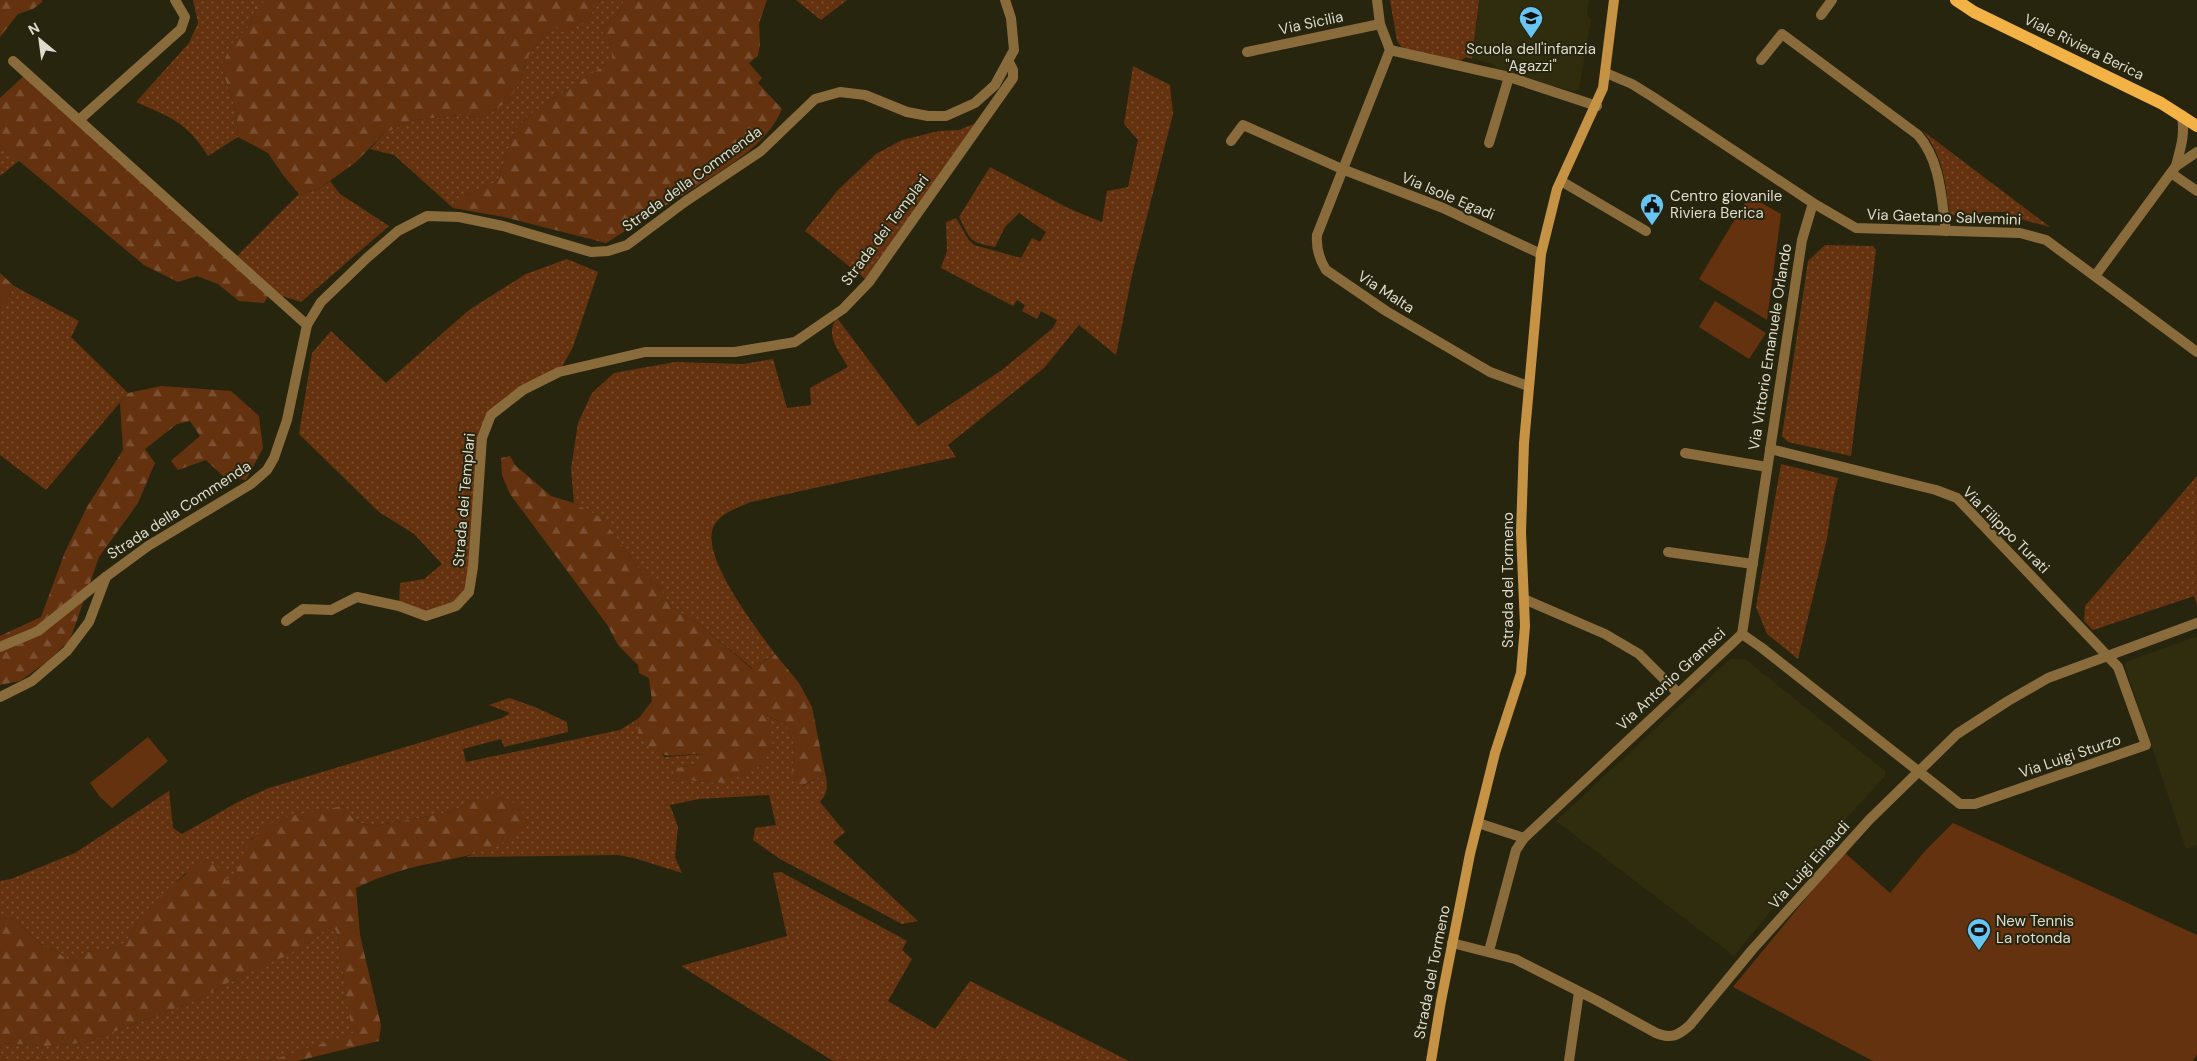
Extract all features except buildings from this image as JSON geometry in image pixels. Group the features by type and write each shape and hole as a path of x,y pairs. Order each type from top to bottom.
{"main road":[{"name":"Viale Riviera Berica","path":"1956,0 1974,12 2182,115 2197,126"}],"street":[{"path":"79,120 181,29 185,17 175,0"},
{"name":"Strada della Commenda","path":"0,647 38,631 148,546 251,484 267,470 274,458 287,420 307,326 321,302 398,231 427,216 459,217 503,226 592,252 608,251 627,245 686,201 761,151 815,100 840,92 865,95 907,112 928,116 946,116 974,103 995,85 1014,50 1010,18 1005,0"},
{"path":"1377,0 1380,24 1390,50 1509,77 1597,106"},
{"name":"Strada del Tormeno","path":"1431,1061 1452,943 1478,823 1495,754 1521,673 1525,626 1521,532 1528,386 1541,254 1549,218 1561,181 1597,106 1606,73 1614,0"},
{"path":"1822,14 1832,0"},
{"name":"Via Sicilia","path":"1247,52 1380,24"},
{"path":"1760,60 1782,34 1918,135 1929,148 1936,164 1946,231"},
{"name":"Via Malta","path":"1390,50 1317,235 1319,255 1326,270 1386,311 1490,372 1528,386"},
{"path":"13,61 307,326"},
{"name":"Strada dei Templari","path":"286,621 303,609 331,610 357,597 399,606 426,616 456,606 469,592 473,567 482,438 491,415 523,390 558,372 645,352 735,352 795,342 843,309 869,282 897,244 1013,78 1013,70 1009,62"},
{"name":"Via Gaetano Salvemini","path":"1606,73 1632,84 1653,97 1813,203 1856,228 2020,233 2046,240 2197,352"},
{"path":"1489,142 1509,77"},
{"path":"2174,170 2184,142 2185,131 2182,115"},
{"path":"1231,141 1243,124 1342,169"},
{"path":"2095,276 2174,170 2197,152"},
{"name":"Via Isole Egadi","path":"1342,169 1443,208 1541,254"},
{"path":"2174,170 2197,191"},
{"path":"1561,181 1646,231"},
{"name":"Via Vittorio Emanuele Orlando","path":"1742,634 1802,240 1813,203"},
{"name":"Via Filippo Turati","path":"1770,449 1936,490 1957,498 2107,656"},
{"name":"Via Vittorio Emanuele Orlando","path":"1685,453 1767,467"},
{"path":"1668,552 1752,564"},
{"name":"Strada della Commenda","path":"0,697 32,681 67,652 89,622 107,576"},
{"path":"1524,598 1605,634 1639,654 1678,693"},
{"name":"Via Luigi Einaudi","path":"1452,943 1515,959 1656,1033 1666,1037 1674,1037 1682,1033 1869,820 1957,734 2048,678 2197,623"},
{"name":"Via Antonio Gramsci","path":"1489,951 1516,850 1524,838 1742,634 1918,772"},
{"name":"Via Luigi Sturzo","path":"1918,772 1955,802 1970,805 2146,745 2118,667 2107,656"},
{"path":"1478,823 1524,838"},
{"path":"1569,1061 1579,992"}],"shaded area":[{"name":"Scuola dell'infanzia \"Agazzi\"","path":"1479,0 1589,0 1587,14 1591,20 1579,89 1574,91 1494,72 1493,64 1472,59"},
{"path":"2197,636 2197,845 2186,849 2124,663"},
{"path":"1730,659 1745,659 1885,771 1885,776 1846,819 1734,956 1556,821"}],"green space":[{"path":"0,0 42,0 42,2 33,9 18,14 0,37"},
{"path":"193,0 267,0 255,8 251,24 232,44 221,66 236,111 238,137 208,156 193,135 177,122 136,102 189,43 198,23"},
{"path":"267,0 600,0 586,22 562,32 556,27 543,37 526,59 521,81 507,102 481,118 459,115 415,120 384,133 356,162 317,190 299,194 268,153 238,137 236,111 221,66 232,44 251,24 255,7"},
{"path":"600,0 624,0 618,14 601,29 612,45 612,60 532,113 515,130 497,182 456,199 453,208 394,155 370,149 384,133 415,120 459,115 481,118 507,102 521,81 526,59 543,37 556,27 586,22"},
{"path":"624,0 767,0 759,23 760,44 758,56 749,63 762,78 758,83 782,109 764,136 726,168 606,243 504,217 453,208 456,199 497,182 515,130 532,113 612,60 612,45 601,29 618,14"},
{"path":"796,0 847,0 821,20"},
{"path":"1390,0 1479,0 1472,59 1466,57 1457,63 1403,49 1397,41"},
{"path":"1133,66 1170,85 1173,114 1132,275 1116,355 1079,325 1044,368 948,445 956,457 751,502 722,516 714,525 712,531 712,544 716,560 745,613 775,654 753,669 698,623 672,608 660,588 639,569 602,518 574,503 571,469 578,423 592,393 614,373 675,362 743,364 773,359 787,408 811,405 810,388 848,367 832,337 833,324 837,318 918,426 1002,370 1053,328 1057,320 1041,311 1037,319 1022,311 1025,305 1017,300 1013,306 941,268 947,251 946,222 956,218 968,239 974,245 1021,258 1032,238 1040,242 1046,232 1019,213 1005,227 995,247 971,239 959,217 990,167 1070,209 1102,222 1107,191 1128,187 1138,140 1124,124"},
{"path":"27,73 270,292 264,303 239,301 218,284 197,276 178,282 144,265 0,145 0,98"},
{"path":"981,121 869,282 805,231 838,190 876,154 902,140 939,131 959,130"},
{"path":"1923,131 2050,227 2009,216 2005,212 1982,212 1976,216 1950,215 1945,181 1939,161"},
{"path":"0,145 20,160 0,176"},
{"path":"330,181 340,194 389,226 301,302 270,292 234,259 299,194 317,190"},
{"path":"1749,196 1781,214 1767,320 1699,279"},
{"path":"1825,245 1873,246 1876,250 1851,456 1788,442 1782,436 1808,261"},
{"path":"567,259 598,272 573,347 559,372 491,415 482,438 469,592 456,606 426,616 399,606 400,583 424,579 442,564 414,534 379,512 299,434 312,353 331,331 386,383 469,310 526,274"},
{"path":"0,273 14,286 0,313"},
{"path":"14,286 79,321 71,337 128,393 46,490 0,455 0,313"},
{"path":"1715,301 1766,333 1749,359 1699,327"},
{"path":"161,386 231,391 259,416 263,448 246,480 223,476 206,460 178,470 171,461 200,436 190,421 177,424 145,449 155,463 138,503 99,557 70,640 48,661 20,681 0,685 0,636 41,617 65,552 87,507 123,450 120,403 128,393"},
{"path":"510,456 515,465 551,496 574,503 602,518 639,569 660,588 672,608 698,623 752,669 775,654 799,683 812,707 825,773 802,786 794,783 792,770 795,746 786,724 767,716 773,741 763,764 748,773 724,783 672,777 675,768 695,765 703,754 674,756 660,754 653,750 638,734 639,718 652,701 649,678 639,673 638,665 618,645 608,626 510,494 502,475 501,458"},
{"path":"1781,464 1838,478 1827,538 1798,659 1767,634 1756,607"},
{"path":"2197,476 2197,605 2194,596 2093,630 2084,621 2085,606"},
{"path":"509,698 535,707 567,722 568,732 504,747 501,739 463,749 466,762 620,730 639,718 638,734 665,757 704,754 695,765 675,768 673,777 724,783 766,716 786,724 795,746 792,770 803,786 825,773 827,789 820,802 845,832 833,842 918,921 902,924 780,859 753,840 755,828 776,825 769,795 699,799 670,805 678,827 675,857 682,873 618,855 466,857 492,847 475,800 451,812 374,826 356,822 342,806 252,838 235,876 226,881 186,873 140,917 129,937 122,945 107,950 85,952 70,963 58,952 42,945 11,917 0,917 0,881 11,879 75,853 169,791 173,828 182,834 238,802 269,788 502,718 510,713 489,705"},
{"path":"148,737 168,761 112,808 100,797 90,783"},
{"path":"503,796 522,808 524,825 505,841 470,855 393,873 356,888 360,935 381,1025 379,1041 297,1061 269,1061 353,1033 336,930 327,928 312,941 288,955 233,980 200,999 84,1043 45,1046 0,1043 0,917 11,917 42,945 58,952 70,963 85,952 107,950 122,945 129,937 140,917 158,898 204,859 224,871 226,881 235,873 252,839 260,830 281,819 342,806 356,822 374,826 451,812 475,800"},
{"name":"New Tennis La rotonda","path":"1953,823 2197,935 2197,1054 2193,1061 1873,1061 1733,987 1844,852 1890,893 1925,851"},
{"path":"781,872 907,941 902,950 912,959 888,1001 935,1029 970,981 1129,1061 833,1061 681,966 787,936 773,873"},
{"path":"327,928 336,930 354,1033 269,1061 0,1061 0,1043 45,1046 84,1043 200,999 233,980 312,941"}],"place":[{"name":"Scuola dell'infanzia \"Agazzi\"","path":"1531,39"},
{"name":"Centro giovanile Riviera Berica","path":"1652,226"},
{"name":"New Tennis La rotonda","path":"1979,951"}]}
